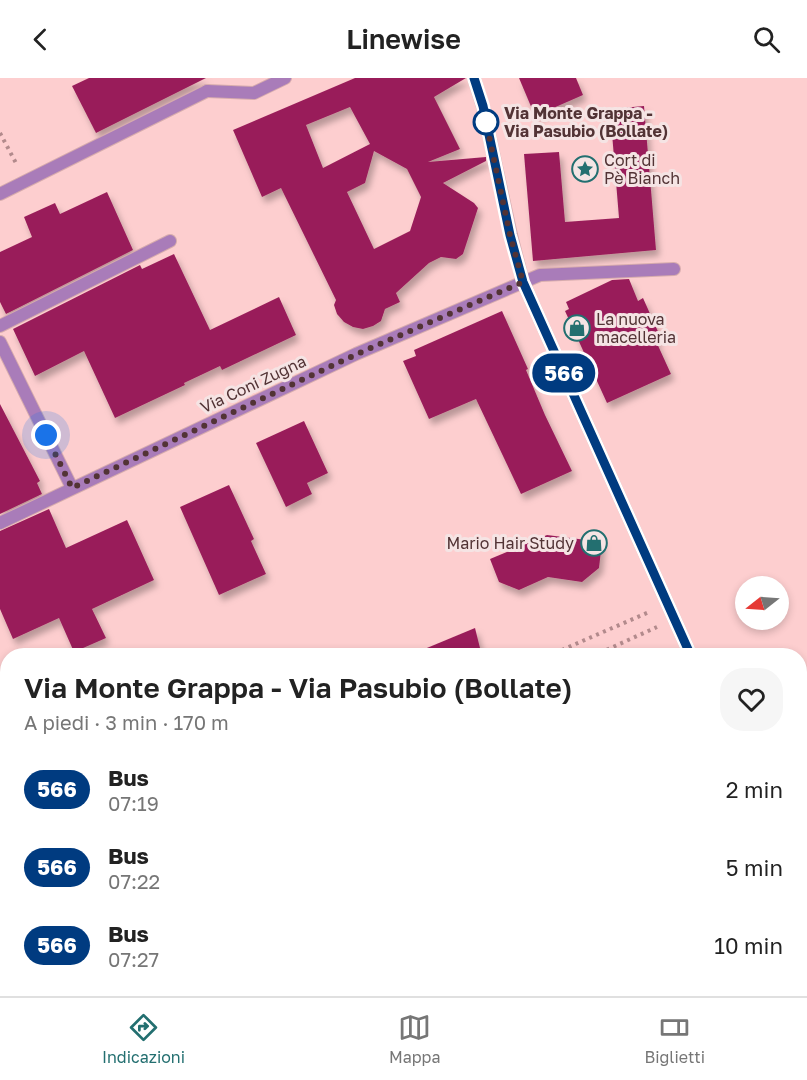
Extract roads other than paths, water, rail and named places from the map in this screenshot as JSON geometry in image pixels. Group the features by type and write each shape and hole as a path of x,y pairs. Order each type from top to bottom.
{"street":[{"path":"0,194 207,91 254,93 285,78"},
{"path":"474,78 483,106 510,235 523,282 687,648"},
{"path":"0,326 170,241"},
{"name":"Via Coni Zugna","path":"0,523 357,354 540,275 674,269"},
{"path":"0,342 4,362 72,488"}],"place":[{"name":"Via Monte Grappa - Via Pasubio (Bollate)","path":"486,122"},
{"name":"Cort di Pè Bianch","path":"585,169"},
{"name":"La nuova macelleria","path":"577,328"},
{"name":"Mario Hair Study","path":"594,543"}]}
